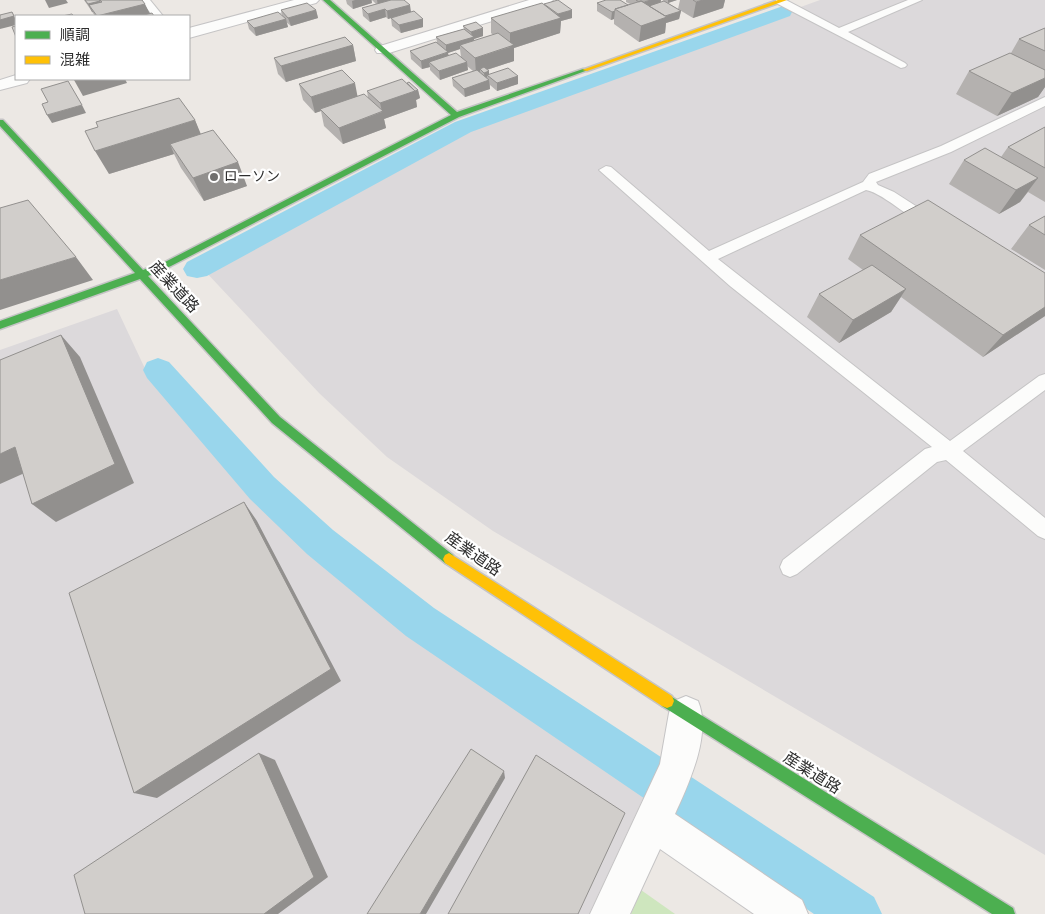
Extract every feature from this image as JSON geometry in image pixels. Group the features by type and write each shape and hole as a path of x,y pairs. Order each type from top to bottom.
{"street":[{"path":"190,33 311,0"},
{"path":"326,0 456,115"},
{"path":"383,50 545,0"},
{"path":"0,325 141,275 196,250 456,115 774,2"},
{"path":"0,84 17,80"},
{"name":"産業道路","path":"0,122 276,420 457,565 686,713 1007,914"},
{"path":"610,914 678,766 686,713"},
{"path":"652,821 788,914"}],"lane":[{"path":"145,0 157,15"},
{"path":"839,32 917,0"},
{"path":"774,2 839,32 901,65"},
{"path":"872,186 870,181 874,177 946,149 1045,101"},
{"path":"606,170 708,258 950,451 1045,530"},
{"path":"708,258 864,186 872,186 940,228"},
{"path":"790,567 932,455 950,451 1045,381"}],"shaded area":[{"path":"820,0 1045,0 1045,855 493,531 387,457 319,393 204,270 473,126"},
{"path":"117,309 148,375 242,483 368,603 646,792 589,914 0,914 0,350"}],"green space":[{"path":"641,890 675,914 631,914"}],"building":[{"path":"85,0 99,0 100,1 88,4"},
{"path":"100,0 142,0 145,4 96,15 89,5 102,2"},
{"path":"391,0 404,0 410,5 368,14 362,8"},
{"path":"558,0 572,10 558,14 544,4"},
{"path":"606,0 620,0 628,5 615,9 612,12 597,3"},
{"path":"636,0 651,0 639,2"},
{"path":"641,1 667,17 641,26 615,9"},
{"path":"664,1 681,11 665,16 649,6"},
{"path":"307,3 316,10 288,18 281,10"},
{"path":"542,3 561,18 510,33 491,18"},
{"path":"414,11 423,19 399,25 391,18"},
{"path":"12,12 14,16 0,20 0,15"},
{"path":"278,12 286,19 254,28 247,21"},
{"path":"476,22 483,28 471,32 463,26"},
{"path":"1045,28 1045,51 1019,39"},
{"path":"464,29 474,37 446,45 436,37"},
{"path":"498,33 514,45 475,58 460,45"},
{"path":"345,37 353,45 281,66 274,58"},
{"path":"436,42 448,52 421,61 410,51"},
{"path":"456,53 467,62 439,71 429,62"},
{"path":"1010,53 1045,70 1045,78 1012,93 969,71"},
{"path":"484,67 489,71 484,73 480,69"},
{"path":"508,68 518,76 497,83 487,75"},
{"path":"342,70 355,83 311,97 299,84"},
{"path":"477,70 489,80 464,89 452,78"},
{"path":"402,79 415,91 380,103 367,91"},
{"path":"68,81 82,105 47,115 42,104 48,102 41,89"},
{"path":"409,82 418,90 415,91 407,83"},
{"path":"364,94 383,111 339,128 320,109"},
{"path":"179,98 195,120 95,151 85,131 98,127 96,122"},
{"path":"1045,127 1045,168 1008,147"},
{"path":"213,130 238,162 193,178 170,144"},
{"path":"985,148 1038,178 1016,190 964,160"},
{"path":"28,200 76,257 0,280 0,208"},
{"path":"928,200 1045,273 1045,307 1003,335 860,235"},
{"path":"1045,216 1045,235 1029,225"},
{"path":"872,265 906,289 853,320 819,294"},
{"path":"61,335 115,464 32,504 15,447 0,454 0,360"},
{"path":"244,502 331,669 134,793 69,593"},
{"path":"471,749 504,771 420,914 367,914"},
{"path":"259,753 314,877 264,914 85,914 74,875"},
{"path":"536,755 625,813 578,914 448,914"}],"waterway":[{"path":"197,269 463,127 783,12"},
{"path":"158,370 262,488 320,542 420,622 857,914"}],"traffic: fast":[{"path":"326,0 456,115"},
{"path":"0,325 112,286 168,264 456,115 585,70"},
{"path":"0,122 276,420 449,559"},
{"path":"667,701 1007,914"}],"traffic: slow":[{"path":"585,70 784,0"},
{"path":"449,559 667,701"}],"place":[{"name":"ローソン","path":"214,177"}]}
